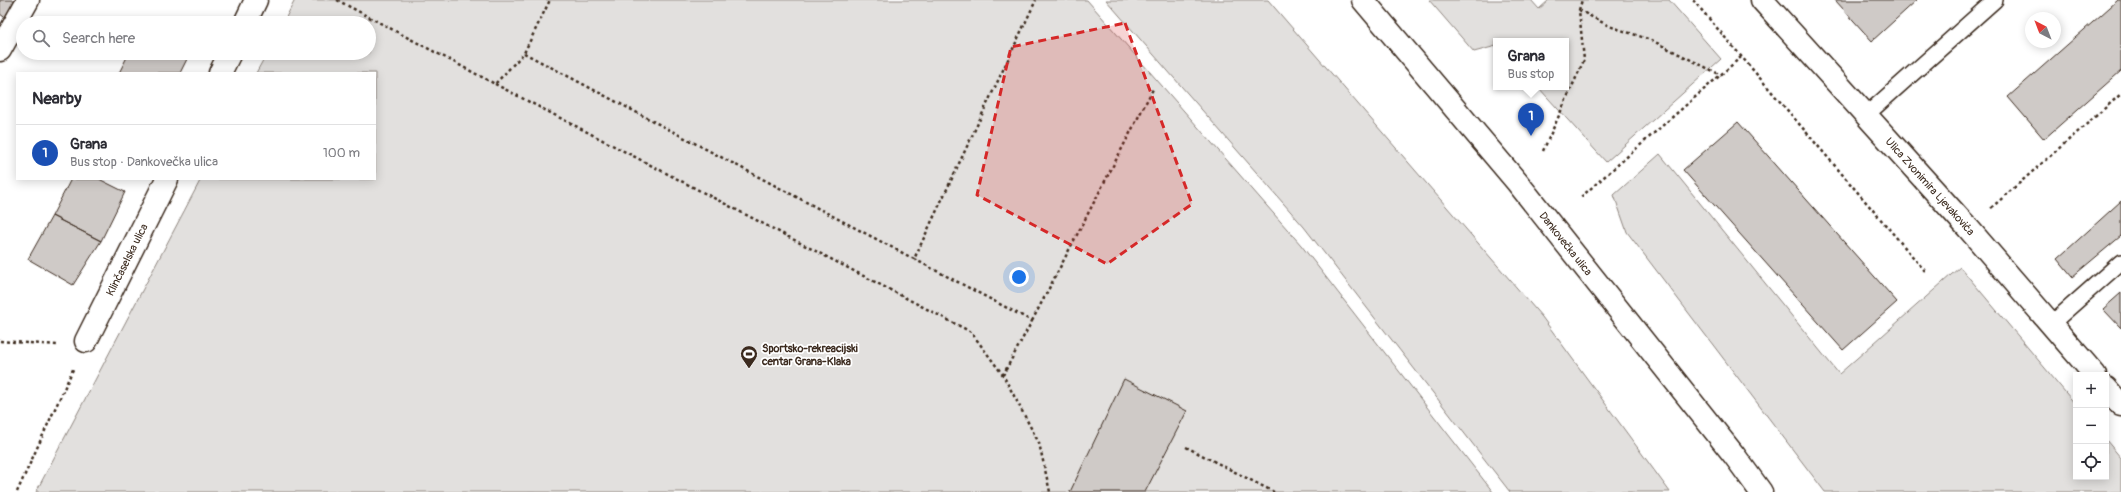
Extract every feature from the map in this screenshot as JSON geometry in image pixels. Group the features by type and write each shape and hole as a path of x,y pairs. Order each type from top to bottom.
{"street":[{"path":"19,16 28,0"},
{"path":"248,16 256,0"},
{"name":"Dankovečka ulica","path":"1363,0 1517,182 1734,454 1761,492"},
{"name":"Ulica Zvonimira Ljevakovića","path":"1762,0 1865,116 1968,228 2092,372"},
{"path":"0,50 16,21"},
{"path":"220,72 226,60"},
{"name":"Klinčaselska ulica","path":"86,341 166,180"}],"lane":[{"path":"1865,116 1995,0"},
{"path":"2051,324 2121,262"}],"path":[{"path":"337,0 367,16"},
{"path":"495,84 524,53 550,0"},
{"path":"914,259 1036,0"},
{"path":"1543,151 1584,60 1579,10 1582,0"},
{"path":"1693,0 1925,271"},
{"path":"1579,10 1609,26 1651,40 1721,75"},
{"path":"376,21 971,332 1003,375 1039,443 1050,492"},
{"path":"524,53 1032,321"},
{"path":"1581,197 1741,57"},
{"path":"1003,375 1153,89"},
{"path":"1968,228 2121,94"},
{"path":"0,341 52,345 86,341"},
{"path":"17,492 86,341"},
{"path":"1186,447 1274,492"}],"highlighted area":[{"path":"1125,23 1192,204 1107,264 977,195 1011,47"}],"shaded area":[{"name":"Sportsko-rekreacijski centar Grana-Klaka","path":"295,0 1087,0 1301,245 1493,492 36,492 200,180 376,180 376,72 257,72 263,60 376,60 376,16 287,16"},
{"path":"1106,0 1268,0 1542,317 1670,492 1510,492 1304,227"},
{"path":"1429,0 1531,0 1539,9 1549,0 1669,0 1721,59 1606,162 1541,90 1569,90 1569,38 1493,38 1493,47 1474,52"},
{"path":"1660,154 1839,374 1960,267 2073,401 2073,480 2109,480 2109,444 2121,458 2121,492 1825,492 1627,232 1614,195"}],"building":[{"path":"0,0 23,0 11,22 0,14"},
{"path":"1835,0 1917,0 1872,41"},
{"path":"2118,0 2121,0 2121,71 2044,139 2008,97"},
{"path":"126,60 186,60 180,72 120,72"},
{"path":"1738,122 1897,302 1843,350 1683,170"},
{"path":"70,180 101,180 125,192 101,241 52,216"},
{"path":"2121,201 2121,236 2072,277 2057,259"},
{"path":"52,216 101,241 73,285 28,259"},
{"path":"2121,293 2121,328 2103,309"},
{"path":"1124,379 1187,411 1145,492 1070,492"}],"place":[{"name":"Grana","path":"1531,136"},
{"name":"Sportsko-rekreacijski centar Grana-Klaka","path":"749,369"}]}
